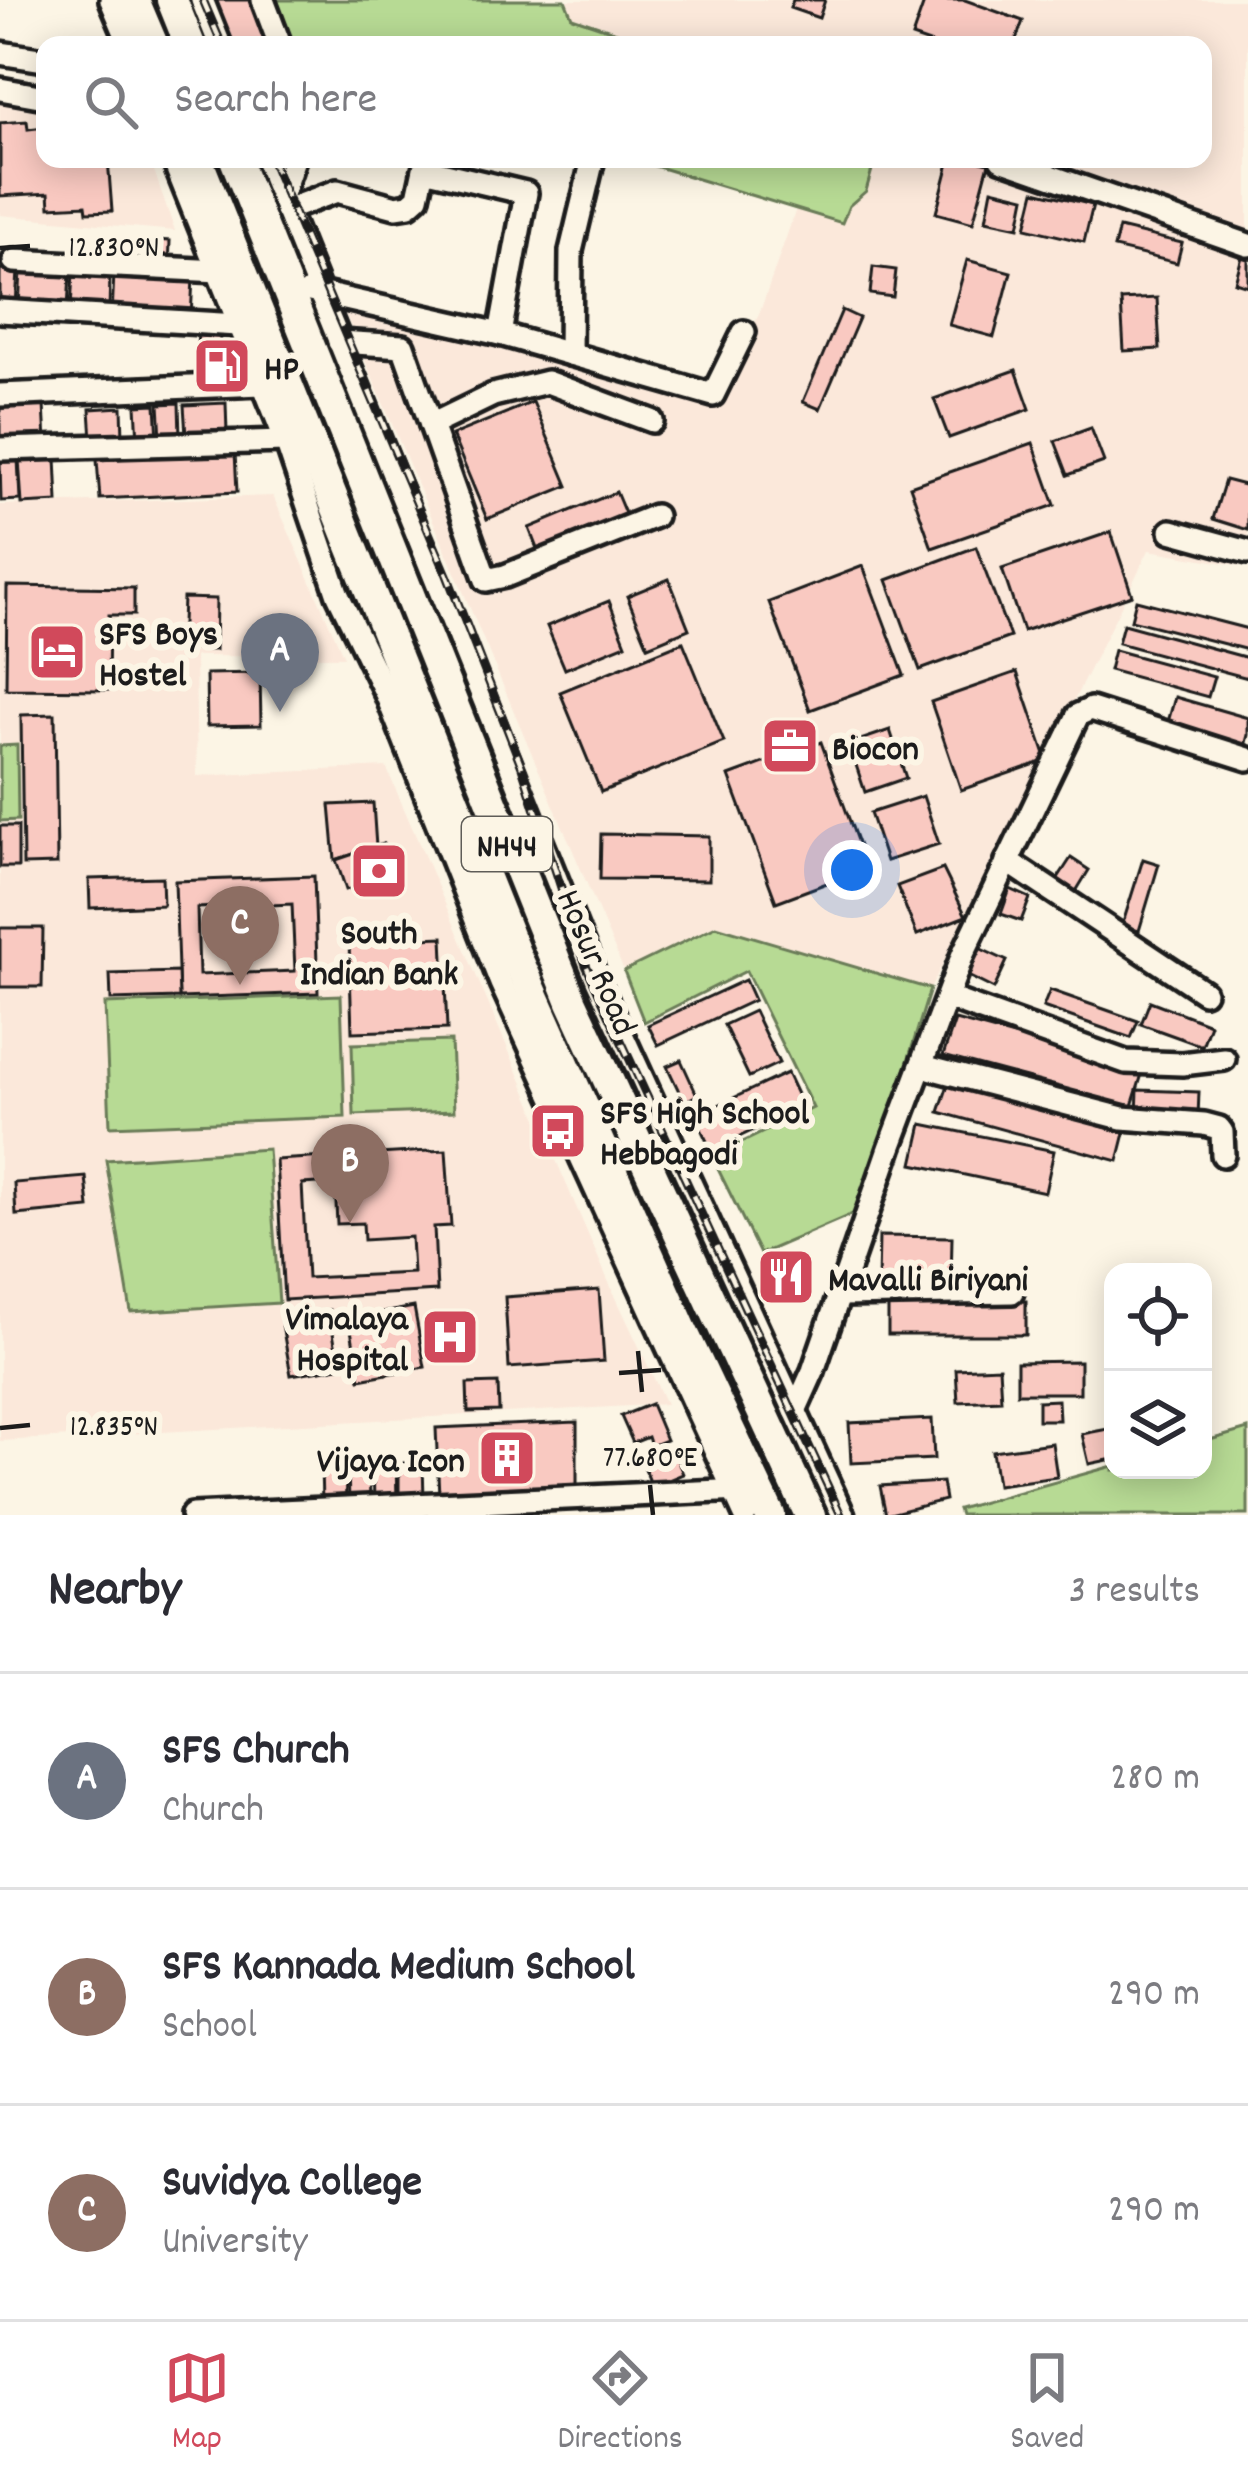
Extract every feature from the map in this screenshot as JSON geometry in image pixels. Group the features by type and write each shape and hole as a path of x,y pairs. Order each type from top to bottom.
{"highway":[{"path":"134,0 149,36"},
{"path":"172,0 186,36"},
{"name":"Hosur Road","path":"201,168 667,1322 745,1498 770,1515"},
{"name":"Hosur Road","path":"239,168 572,1002 811,1515"}],"street":[{"path":"110,0 126,36"},
{"path":"202,0 216,36"},
{"path":"263,0 277,36"},
{"path":"0,53 36,59"},
{"path":"0,89 36,96"},
{"path":"177,168 286,441 338,596 387,696 501,983 667,1322"},
{"path":"270,168 597,980 843,1515"},
{"path":"284,203 292,168"},
{"path":"570,354 569,267 591,168"},
{"path":"1027,168 1248,245"},
{"path":"284,203 337,191 396,207 409,205 418,196 424,169 526,193 500,334"},
{"path":"14,261 220,271"},
{"path":"286,287 500,334 713,395 744,332"},
{"path":"0,311 238,325"},
{"path":"339,342 404,346 486,580 655,517"},
{"path":"431,425 493,395 547,382 652,422"},
{"path":"0,395 262,384"},
{"path":"0,448 286,441"},
{"path":"1171,532 1248,552"},
{"path":"795,1411 963,954 1078,715 1091,710 1248,759"},
{"path":"1007,861 1204,992"},
{"path":"948,998 1126,1062 1182,1064 1223,1059"},
{"path":"922,1066 1122,1118 1219,1128 1222,1155"},
{"path":"841,1295 1012,1292"},
{"path":"192,1515 745,1498"}],"shaded area":[{"name":"Biocon","path":"565,0 1248,0 1248,567 1149,550 930,989 716,926 624,971 339,299 722,401 796,209 842,223 849,206 866,191 872,168 1212,168 1212,36 628,36 572,17"},
{"path":"0,98 36,106 36,168 153,168 175,231 0,215"},
{"path":"273,496 344,657 195,656 197,776 386,767 666,1404 0,1441 0,505"}],"green space":[{"path":"276,0 565,0 572,17 628,36 290,36"},
{"path":"662,168 872,168 866,191 849,206 842,223"},
{"path":"17,745 18,820 0,821 0,746"},
{"path":"716,926 930,989 862,1210 760,1254 712,1157 813,1108 746,971 644,1022 624,971"},
{"path":"341,995 345,1117 110,1126 105,1004"},
{"path":"451,1041 454,1111 354,1115 352,1044"},
{"path":"268,1149 279,1303 131,1312 106,1160"},
{"path":"1248,1429 1248,1515 960,1515 958,1509 1104,1468 1104,1479 1212,1479 1212,1439"}],"building":[{"path":"184,0 251,0 265,36 199,36"},
{"path":"793,0 825,0 819,18 790,8"},
{"path":"925,0 965,0 1023,21 1017,36 912,36"},
{"path":"27,121 28,129 36,128 36,168 109,168 112,211 87,212 86,205 50,207 49,193 0,196 0,123"},
{"path":"948,168 988,168 973,223 936,213"},
{"path":"992,189 1025,197 1019,227 986,220"},
{"path":"1035,191 1093,205 1084,242 1026,228"},
{"path":"1119,228 1182,243 1177,263 1114,248"},
{"path":"138,239 170,241 169,267 137,265"},
{"path":"1243,253 1248,254 1248,286 1235,282"},
{"path":"967,260 1011,272 994,337 949,325"},
{"path":"873,267 896,270 893,297 870,294"},
{"path":"0,269 18,270 16,306 0,305"},
{"path":"21,270 70,272 68,309 19,307"},
{"path":"73,272 110,274 109,310 71,309"},
{"path":"114,273 193,277 191,318 112,315"},
{"path":"1157,298 1160,349 1124,351 1121,300"},
{"path":"842,310 859,318 820,409 803,402"},
{"path":"198,332 220,333 219,364 196,363"},
{"path":"1016,370 1030,409 949,438 934,399"},
{"path":"533,402 568,486 487,519 452,435"},
{"path":"179,403 180,437 161,438 159,404"},
{"path":"226,403 227,433 186,435 184,405"},
{"path":"156,404 158,440 138,441 136,405"},
{"path":"44,405 46,442 0,445 0,408"},
{"path":"122,407 123,438 92,440 90,409"},
{"path":"1091,428 1104,462 1068,475 1055,441"},
{"path":"1033,443 1055,505 932,548 910,486"},
{"path":"235,452 237,492 100,499 97,460"},
{"path":"56,458 58,502 22,504 19,459"},
{"path":"18,459 20,500 1,501 0,460"},
{"path":"1225,480 1248,486 1248,530 1213,519"},
{"path":"616,492 629,523 541,559 529,528"},
{"path":"1111,532 1132,595 1023,631 1002,569"},
{"path":"976,547 1010,637 920,670 887,580"},
{"path":"863,566 904,675 810,710 769,602"},
{"path":"669,579 689,629 648,646 627,596"},
{"name":"SFS Boys Hostel","path":"7,586 134,588 134,615 109,615 108,690 6,689"},
{"path":"183,598 216,599 215,650 181,649"},
{"path":"1136,600 1248,629 1248,650 1131,620"},
{"path":"609,601 626,644 565,669 547,626"},
{"path":"1123,624 1248,658 1248,678 1118,643"},
{"path":"683,642 724,742 601,792 560,692"},
{"path":"1114,650 1214,677 1208,697 1109,670"},
{"path":"1017,672 1047,760 961,790 931,702"},
{"path":"260,673 261,725 207,726 206,674"},
{"path":"1175,697 1248,718 1244,750 1166,729"},
{"path":"55,714 57,864 23,865 21,715"},
{"path":"890,730 906,778 865,792 849,744"},
{"path":"821,742 867,868 776,902 729,776"},
{"path":"923,796 939,844 886,861 870,813"},
{"path":"373,803 376,847 335,860 330,805"},
{"path":"0,826 18,826 18,867 0,867"},
{"path":"601,834 709,836 709,880 600,879"},
{"path":"383,844 394,875 346,890 336,860"},
{"path":"1071,858 1089,870 1075,893 1056,881"},
{"path":"1143,859 1159,864 1139,931 1122,926"},
{"path":"943,869 966,916 917,935 897,886"},
{"path":"314,876 318,993 179,998 175,881","holes":["292,904 295,971 199,975 197,908"]},
{"path":"162,877 163,905 90,908 89,879"},
{"path":"1010,889 1030,898 1021,921 1001,914"},
{"path":"0,928 43,928 42,987 0,987"},
{"path":"443,937 447,1029 352,1032 349,941"},
{"path":"979,948 1007,961 994,989 966,975"},
{"path":"178,972 179,998 111,1000 110,974"},
{"path":"745,980 754,1000 658,1045 648,1025"},
{"path":"1050,990 1138,1021 1131,1038 1043,1007"},
{"path":"1150,1001 1210,1024 1202,1046 1141,1024"},
{"path":"754,1011 779,1063 749,1077 724,1025"},
{"path":"955,1020 1143,1071 1132,1106 943,1056"},
{"path":"681,1060 697,1095 684,1102 667,1066"},
{"path":"787,1073 803,1107 711,1150 695,1116"},
{"path":"949,1082 1125,1133 1118,1161 939,1112"},
{"path":"1138,1090 1199,1092 1198,1117 1137,1115"},
{"path":"922,1124 1054,1151 1045,1192 913,1164"},
{"path":"446,1150 451,1226 434,1227 437,1291 284,1300 276,1160","holes":["335,1182 337,1224 363,1223 364,1240 411,1237 413,1273 307,1278 302,1184"]},
{"path":"86,1177 89,1208 16,1215 14,1183"},
{"path":"879,1236 952,1237 951,1284 878,1283"},
{"path":"599,1290 604,1361 509,1368 505,1297"},
{"path":"1026,1301 1026,1335 888,1335 888,1302"},
{"path":"414,1307 425,1367 360,1379 349,1319"},
{"path":"329,1310 339,1367 291,1375 281,1319"},
{"path":"1080,1361 1080,1393 1017,1393 1017,1362"},
{"path":"999,1367 1001,1400 958,1402 956,1369"},
{"path":"498,1383 499,1411 468,1412 467,1384"},
{"path":"1058,1400 1059,1420 1038,1420 1038,1401"},
{"path":"651,1404 666,1440 651,1446 648,1437 633,1443 621,1416"},
{"path":"932,1419 934,1459 851,1463 849,1423"},
{"name":"Vijaya Icon","path":"577,1422 577,1489 439,1496 436,1428"},
{"path":"1104,1430 1104,1461 1089,1464 1082,1434"},
{"path":"1052,1443 1057,1477 997,1485 992,1451"},
{"path":"672,1447 683,1474 652,1487 641,1459"},
{"path":"396,1463 397,1500 374,1501 373,1464"},
{"path":"399,1463 423,1463 424,1500 399,1501"},
{"path":"321,1465 345,1465 346,1503 322,1504"},
{"path":"348,1465 369,1465 370,1503 349,1504"},
{"path":"942,1482 945,1500 886,1515 880,1486"}],"railway":[{"path":"203,0 218,36"},
{"path":"275,168 447,575 522,767 586,965 841,1515"}],"place":[{"name":"HP","path":"222,366"},
{"name":"SFS Boys Hostel","path":"57,652"},
{"name":"SFS Church","path":"280,712"},
{"name":"Biocon","path":"790,746"},
{"name":"South Indian Bank","path":"379,871"},
{"name":"Suvidya College","path":"240,985"},
{"name":"SFS High School Hebbagodi","path":"558,1131"},
{"name":"SFS Kannada Medium School","path":"350,1223"},
{"name":"Mavalli Biriyani","path":"786,1277"},
{"name":"Vimalaya Hospital","path":"450,1337"},
{"name":"Vijaya Icon","path":"507,1458"}]}
